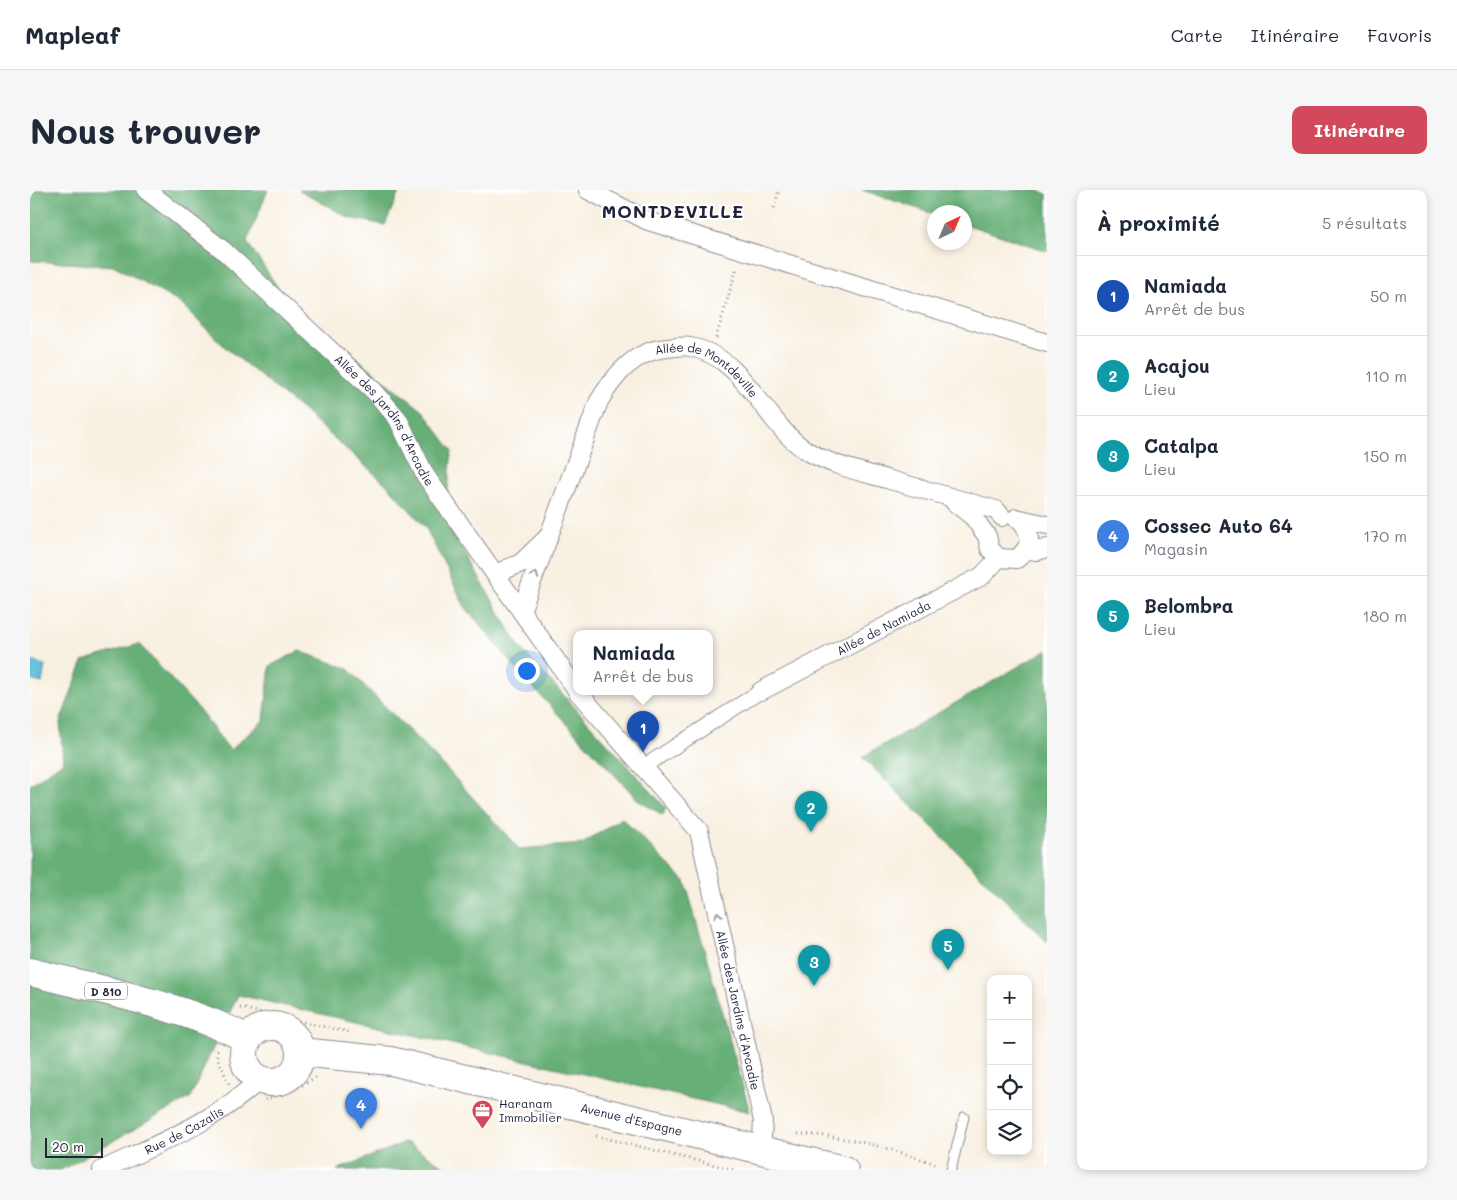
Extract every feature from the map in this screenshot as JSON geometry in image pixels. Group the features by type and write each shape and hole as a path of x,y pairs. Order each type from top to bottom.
{"main road":[{"name":"D 810","path":"30,972 89,986 182,1013 227,1028 248,1039"},
{"path":"265,1026 283,1028 297,1040 300,1052 297,1067 284,1079 262,1089 250,1071 244,1054 248,1039 256,1030 265,1026"},
{"name":"Avenue d'Espagne","path":"300,1052 391,1061 647,1122 761,1152 844,1170"}],"street":[{"name":"Allée des jardins d'Arcadie","path":"146,190 223,250 374,391 398,419 425,475 573,685"},
{"path":"588,190 648,221 1047,343"},
{"name":"Allée de Montdeville","path":"521,611 598,402 613,377 632,361 658,348 690,347 711,355 729,367 752,391 776,424 805,449 849,469 996,510 1002,517 1012,516 1021,520 1047,525"},
{"name":"Allée de Montdeville","path":"948,497 973,517 987,536 990,549 1000,558"},
{"path":"987,536 991,524 1002,517"},
{"path":"1000,558 1017,558 1027,550 1029,542 1028,530 1021,520"},
{"name":"Allée de Montdeville","path":"495,574 521,563 548,538"},
{"path":"1027,550 1038,551 1047,548"},
{"name":"Allée de Namiada","path":"760,691 982,576 1000,558"},
{"path":"643,767 760,691"},
{"name":"Allée des jardins d'Arcadie","path":"580,695 699,831 708,869"},
{"name":"Allée des Jardins d'Arcadie","path":"708,869 762,1121 761,1152"},
{"name":"Rue de Cazalis","path":"102,1170 217,1115 244,1094 262,1089"}],"lane":[{"path":"951,1170 964,1117"}],"path":[{"path":"774,208 779,190"},
{"path":"711,355 742,250"},
{"path":"218,1048 217,1057 230,1085"},
{"path":"262,1089 273,1099 320,1075"},
{"path":"793,1134 835,1137 910,1154 951,1170"},
{"path":"595,1136 735,1170"}],"green space":[{"path":"30,190 268,190 247,242 290,305 423,411 452,450 445,519 519,646 666,808 663,815 639,801 525,679 465,607 426,528 387,485 300,408 226,348 180,303 115,266 31,261"},
{"path":"299,190 400,190 385,225 349,218"},
{"path":"862,190 1036,190 1047,194 1047,251 972,226 972,205 927,205 927,212"},
{"path":"139,644 195,705 230,750 264,720 270,666 299,651 347,668 445,767 519,849 582,844 622,818 685,881 750,1112 238,995 190,1098 61,1170 30,1170 30,785 63,762 60,722 83,661"},
{"path":"1047,650 1047,942 862,757"},
{"path":"406,1142 450,1170 337,1170"}],"water":[{"path":"30,661 45,665 42,683 30,680"}],"place":[{"name":"Namiada","path":"643,752"},
{"name":"Acajou","path":"811,832"},
{"name":"Belombra","path":"948,970"},
{"name":"Catalpa","path":"814,986"},
{"name":"Cossec Auto 64","path":"361,1129"},
{"name":"Haranam Immobilier","path":"483,1129"}],"district":[{"name":"MONTDEVILLE","path":"673,211"}]}
